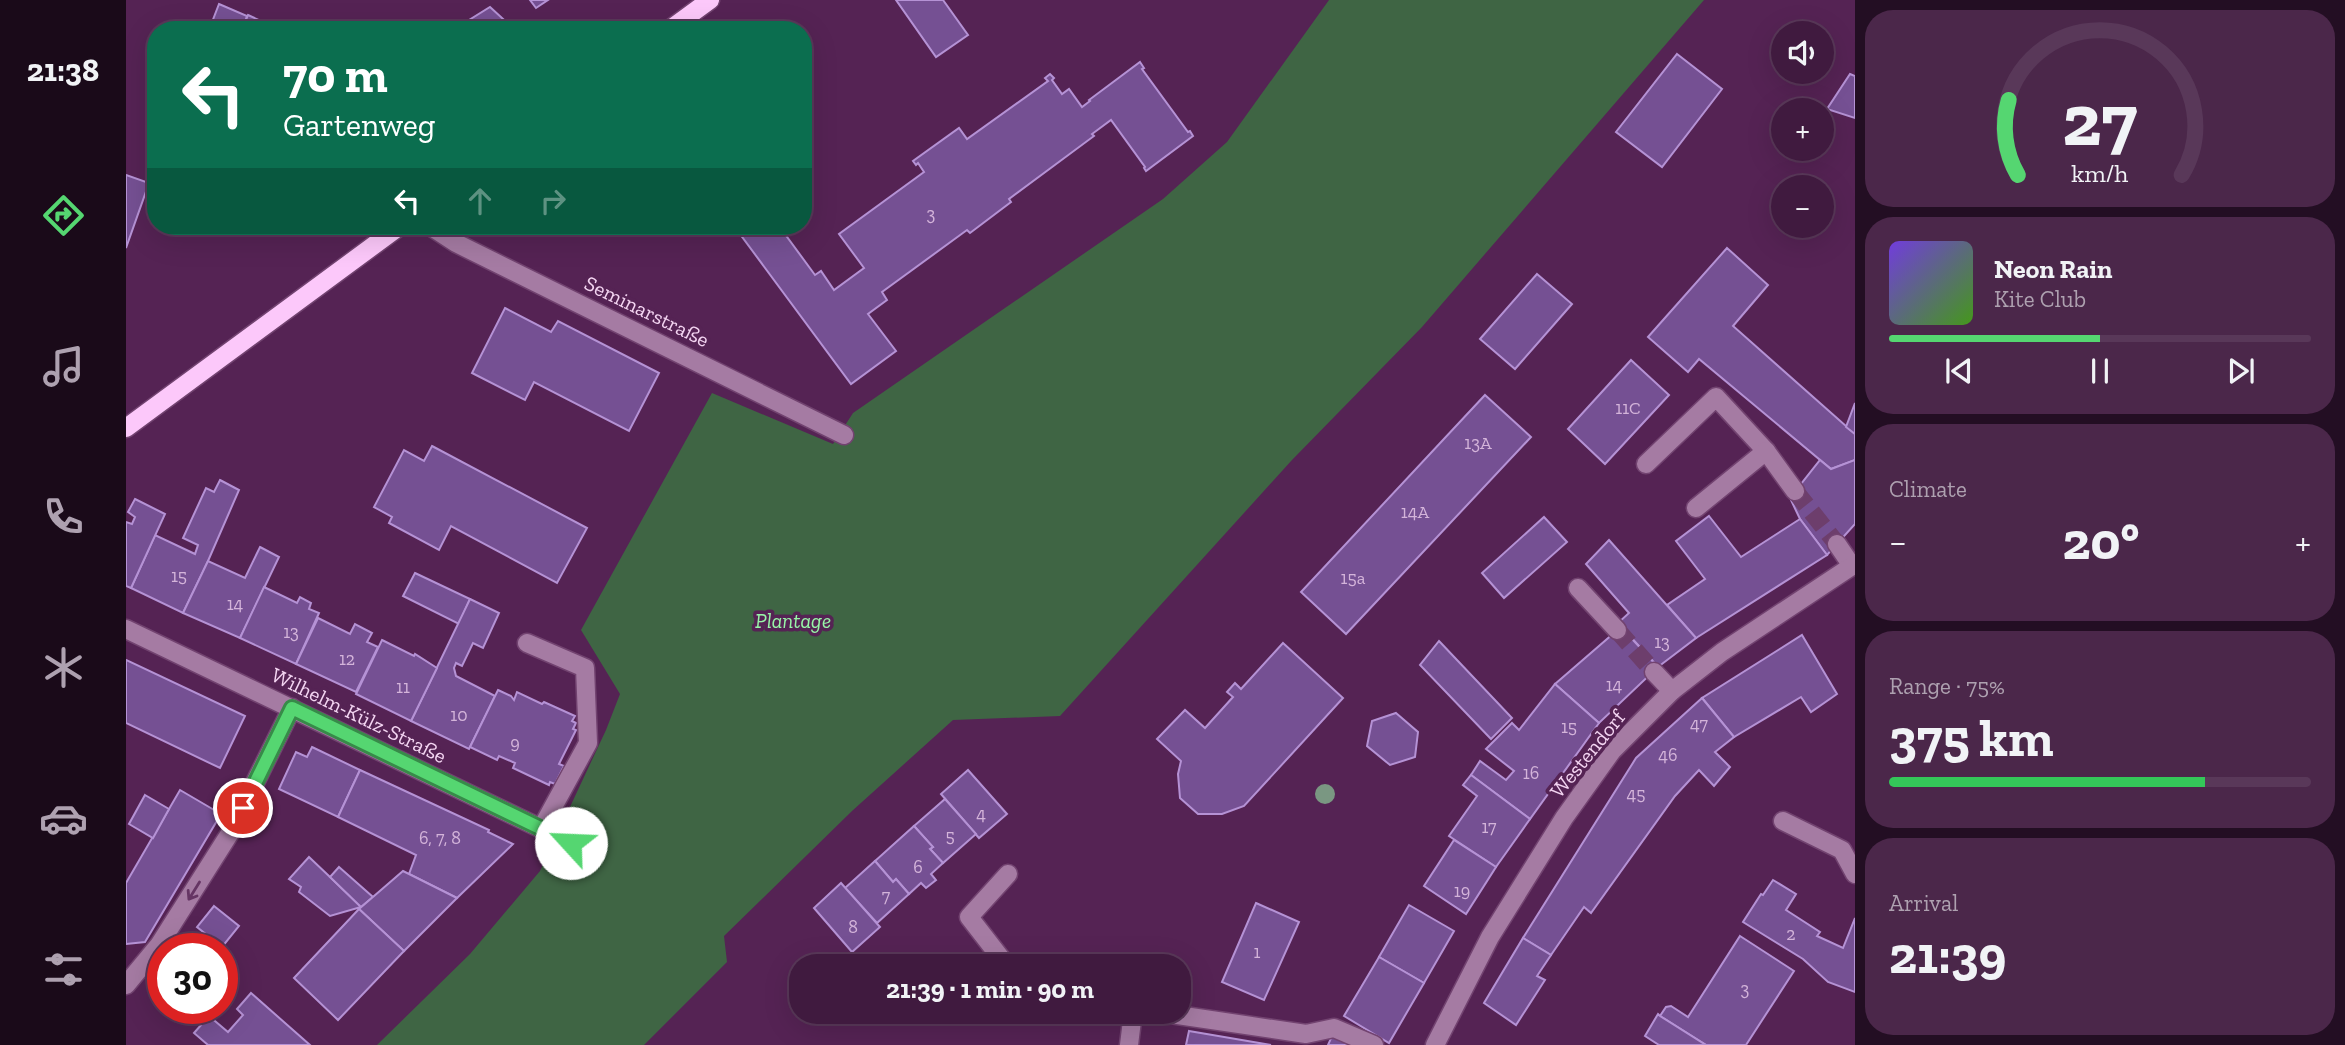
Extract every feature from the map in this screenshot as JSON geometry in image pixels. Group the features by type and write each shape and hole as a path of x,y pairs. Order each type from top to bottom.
{"main road":[{"path":"681,21 710,0"},
{"path":"126,428 388,235"}],"street":[{"name":"Seminarstraße","path":"444,235 845,435"},
{"path":"1646,464 1716,397 1766,452 1795,491"},
{"path":"1696,508 1766,452"},
{"path":"1837,544 1854,565"},
{"name":"Westendorf","path":"1435,1045 1490,937 1564,818 1612,751 1672,691 1722,652 1854,565"},
{"path":"1578,588 1616,631"},
{"name":"Wilhelm-Külz-Straße","path":"126,629 571,843"},
{"path":"527,643 585,668 588,743 541,829"},
{"path":"1654,672 1672,691"},
{"path":"126,985 159,945 230,833 292,708"},
{"path":"1783,821 1842,850 1855,874"},
{"path":"998,954 969,917 1007,874"},
{"path":"1191,1017 1306,1034 1334,1028 1374,1045"},
{"path":"1129,1045 1132,1024"}],"green space":[{"name":"Plantage","path":"1329,0 1704,0 1422,327 1292,460 1060,716 953,720 852,811 724,936 727,962 644,1045 377,1045 470,954 540,871 620,694 581,630 712,393 833,444 853,413 1163,199 1227,142"}],"building":[{"path":"530,0 548,0 536,8"},
{"path":"896,0 943,0 968,35 936,57"},
{"path":"219,4 247,16 245,21 212,21"},
{"path":"490,7 505,21 467,21"},
{"path":"248,15 261,21 246,21"},
{"path":"1677,54 1722,89 1662,167 1616,132"},
{"path":"1140,62 1144,68 1142,69 1193,136 1146,171 1111,120 1092,134 1094,136 1009,199 1011,202 970,233 967,230 882,292 887,300 868,314 896,351 851,384 741,235 786,235 815,275 821,271 834,290 864,268 839,234 924,172 918,163 916,165 913,161 959,128 967,139 1048,81 1045,78 1050,74 1062,94 1069,89 1082,107"},
{"path":"1850,74 1855,76 1855,118 1834,111 1834,98"},
{"path":"126,175 147,182 147,189 126,248"},
{"path":"1727,248 1768,285 1733,326 1855,434 1855,460 1831,469 1699,359 1688,372 1648,337"},
{"path":"1537,274 1572,304 1515,369 1480,339"},
{"path":"505,308 551,332 558,321 659,373 629,431 534,382 525,400 472,373"},
{"path":"1631,360 1669,395 1605,464 1568,429"},
{"path":"1485,395 1531,437 1346,634 1301,592"},
{"path":"1855,403 1855,434 1846,427"},
{"path":"432,446 587,528 557,583 451,526 439,550 389,523 392,517 374,507 404,450 424,461"},
{"path":"1820,460 1831,469 1855,460 1855,524 1827,555 1800,519 1790,498"},
{"path":"220,480 239,490 183,613 131,588 155,535 195,554 198,545 183,538 206,488 214,492"},
{"path":"135,499 165,514 131,588 126,586 126,522 132,524 135,517 128,512"},
{"path":"1709,516 1741,557 1800,519 1827,555 1696,638 1667,605 1705,579 1676,541"},
{"path":"1544,517 1567,542 1504,598 1482,573"},
{"path":"1609,540 1696,638 1658,667 1618,623 1629,613 1586,564"},
{"path":"260,547 279,557 240,638 183,613 208,561 245,578"},
{"path":"415,573 470,599 459,624 403,596"},
{"path":"264,587 297,603 300,597 311,603 309,609 319,613 296,664 240,638"},
{"path":"470,599 499,613 483,648 473,643 462,666 456,663 454,668 456,676 495,696 469,749 411,721"},
{"path":"318,618 350,634 355,624 372,633 367,642 378,647 356,692 296,664"},
{"path":"1621,627 1658,667 1599,723 1555,684"},
{"path":"1802,635 1837,694 1811,712 1801,697 1734,737 1702,698"},
{"path":"382,640 414,656 415,654 437,668 411,721 356,694"},
{"path":"1439,641 1512,718 1491,739 1420,665"},
{"path":"1283,643 1343,698 1244,806 1222,814 1198,814 1180,798 1178,774 1181,761 1157,739 1185,710 1205,728 1233,697 1227,692 1235,683 1241,689"},
{"path":"126,660 245,716 220,768 126,723"},
{"path":"1555,684 1599,723 1530,819 1471,775 1480,761 1506,780 1514,771 1486,749 1512,723 1519,730"},
{"path":"498,690 514,700 517,692 575,716 572,721 576,723 573,729 576,730 559,764 564,766 555,784 550,782 549,785 513,768 515,763 499,756 497,760 470,747"},
{"path":"1702,698 1734,737 1715,752 1730,767 1714,786 1699,770 1675,796 1591,913 1584,907 1551,955 1523,938 1636,758"},
{"path":"1396,713 1418,732 1415,757 1390,765 1367,746 1372,721"},
{"path":"312,747 360,770 338,817 279,789 296,752 307,757"},
{"path":"360,770 489,830 488,832 513,844 457,898 409,874 416,855 338,817"},
{"path":"968,770 1007,814 979,838 941,794"},
{"path":"1471,775 1530,819 1496,867 1449,836 1477,796 1463,785"},
{"path":"180,790 221,814 150,933 147,933 145,942 126,944 126,883"},
{"path":"145,795 169,809 153,838 129,824"},
{"path":"945,799 976,834 943,863 914,826"},
{"path":"914,826 943,863 931,874 936,880 926,888 921,883 909,894 896,879 893,882 875,861"},
{"path":"1454,840 1496,867 1466,914 1424,886"},
{"path":"309,857 361,907 330,916 299,892 301,887 289,879"},
{"path":"875,861 893,882 896,879 909,894 877,923 845,888"},
{"path":"339,867 373,897 361,907 330,877"},
{"path":"403,871 457,898 404,951 359,909"},
{"path":"1773,880 1796,894 1786,910 1820,932 1817,936 1843,948 1855,918 1855,992 1828,982 1803,959 1743,922"},
{"path":"841,883 880,927 852,952 814,908"},
{"path":"1256,903 1299,922 1264,1000 1222,982"},
{"path":"1409,905 1454,931 1424,983 1379,957"},
{"path":"214,906 239,926 233,933 204,933 197,927"},
{"path":"359,909 404,951 338,1020 294,978"},
{"path":"1740,936 1794,971 1746,1045 1706,1045 1660,1016 1666,1007 1671,1006 1688,1017"},
{"path":"1523,938 1551,955 1537,976 1545,980 1516,1025 1484,1003"},
{"path":"1379,957 1424,983 1389,1043 1344,1016"},
{"path":"251,993 310,1045 208,1045 194,1033 202,1024 218,1024 228,1032 238,1024 243,1015 238,1008"},
{"path":"1658,1014 1706,1045 1659,1045 1645,1036"},
{"path":"1189,1031 1271,1045 1186,1045"},
{"path":"1332,1036 1351,1045 1328,1045"}],"tunnel":[{"path":"1795,491 1837,544"},
{"path":"1617,630 1654,672"}],"route":[{"path":"243,808 292,708 571,843"}]}
